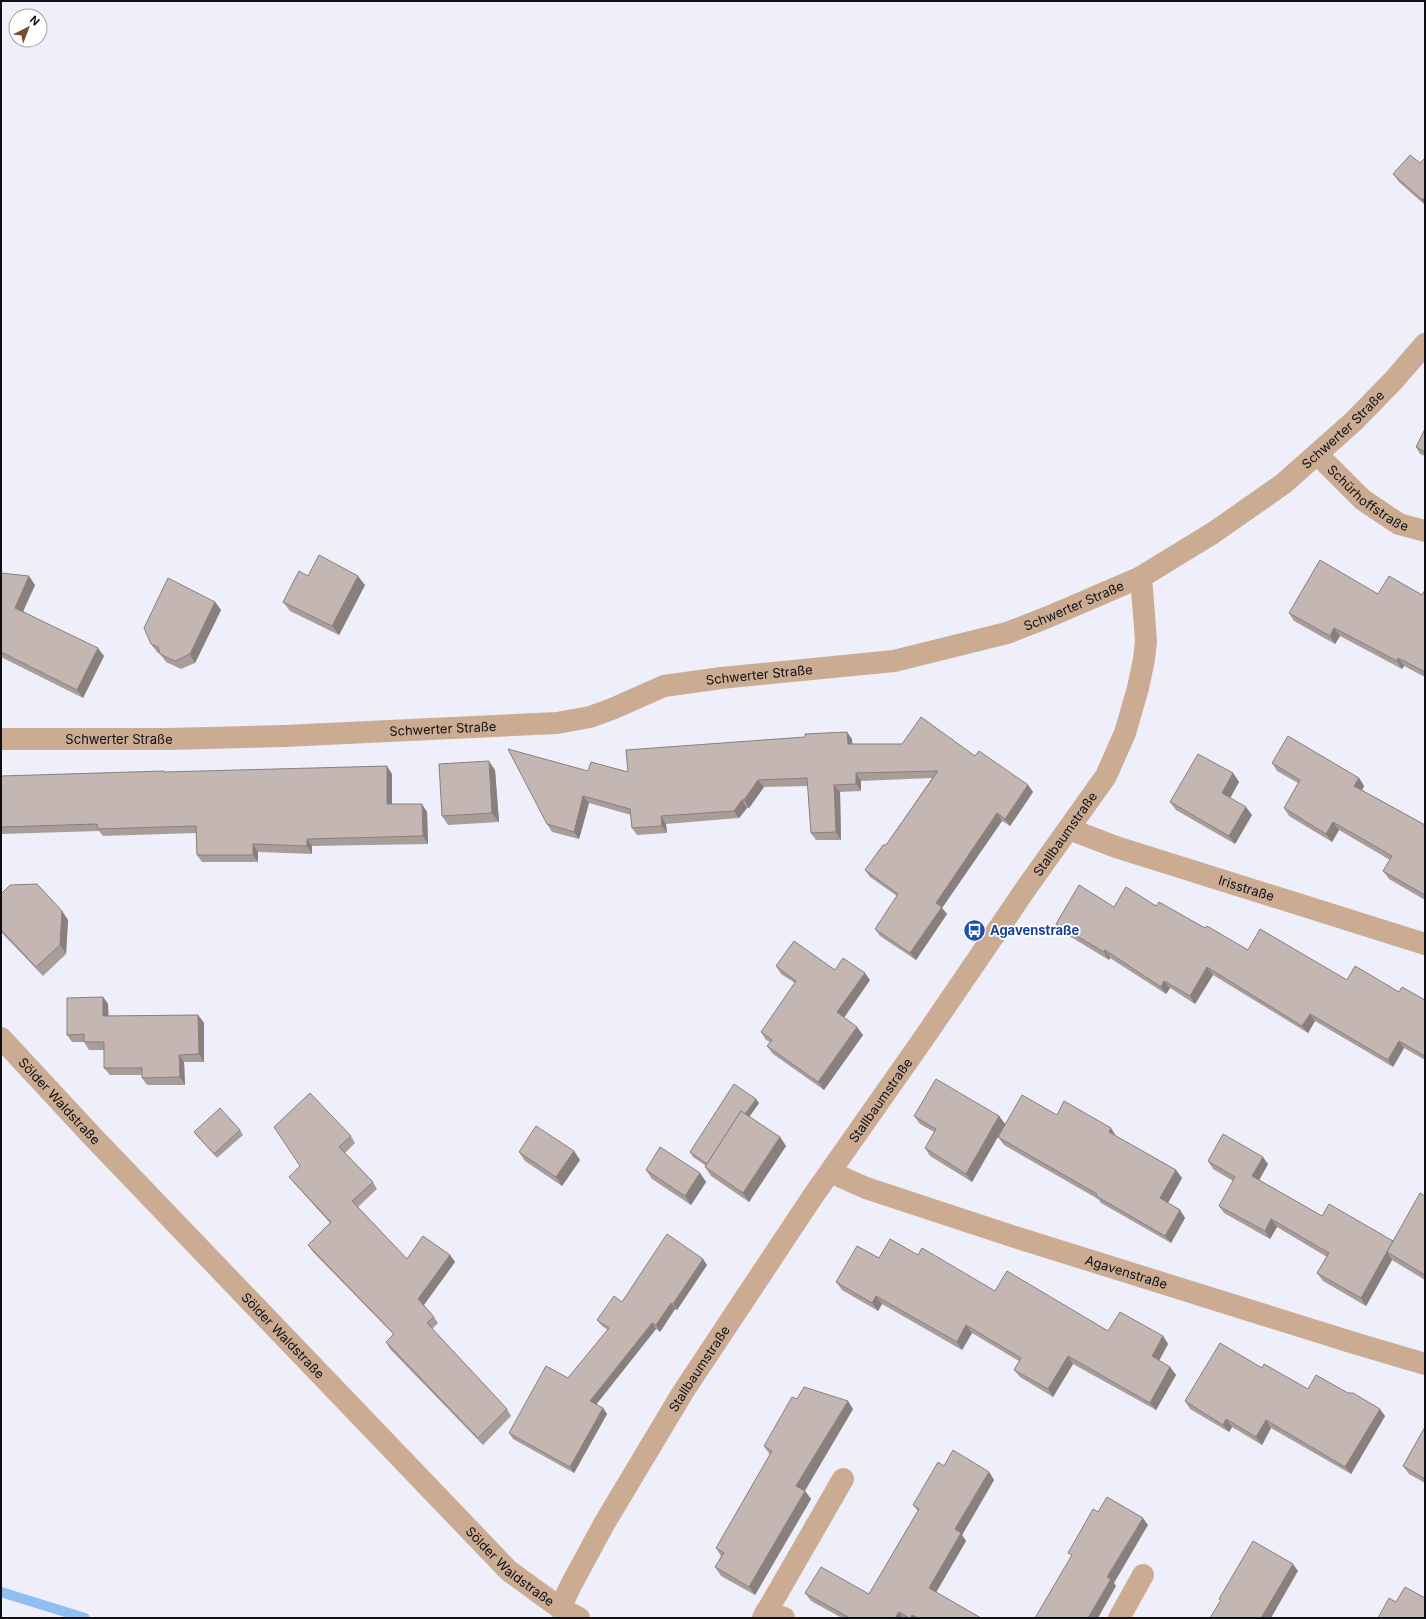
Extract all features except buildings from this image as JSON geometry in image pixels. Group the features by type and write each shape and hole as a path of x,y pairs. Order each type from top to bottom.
{"street":[{"name":"Schwerter Straße","path":"1,739 167,739 284,736 557,723 590,717 664,686 721,678 894,661 1007,633 1141,577 1226,524 1283,484 1353,422 1393,381 1425,344"},
{"name":"Schürhoffstraße","path":"1317,454 1363,500 1399,524 1425,531"},
{"name":"Stallbaumstraße","path":"560,1608 604,1524 683,1392 830,1172 1027,887 1106,776 1124,733 1138,688 1146,641 1141,577"},
{"name":"Irisstraße","path":"1068,829 1116,847 1425,944"},
{"name":"Sölder Waldstraße","path":"1,1038 98,1142 509,1571 560,1608 579,1618"},
{"name":"Agavenstraße","path":"830,1172 866,1188 1018,1238 1354,1344 1425,1364"},
{"path":"771,1616 843,1479"},
{"path":"1119,1618 1143,1575"}],"waterway":[{"path":"1,1592 85,1618"}],"place":[{"name":"Agavenstraße","path":"974,930"}]}
